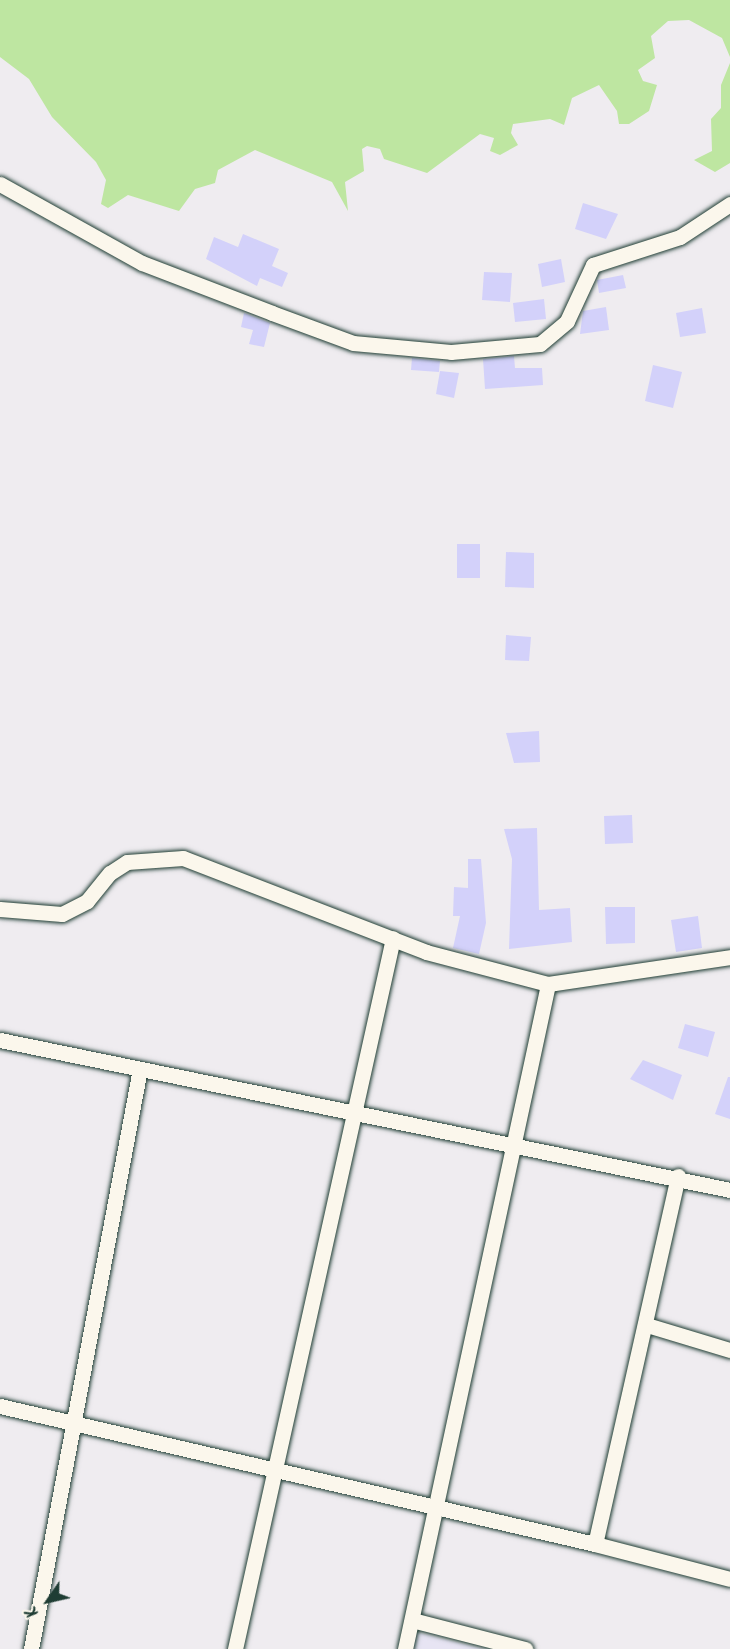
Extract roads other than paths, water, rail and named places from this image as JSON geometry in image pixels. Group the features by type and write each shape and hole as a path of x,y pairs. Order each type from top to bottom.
{"street":[{"path":"0,184 142,263 272,313 353,343 451,352 540,344 567,321 593,265 680,237 730,204"},
{"path":"0,909 62,914 87,901 110,873 127,862 183,858 426,952 548,984 730,957"},
{"path":"235,1649 278,1470 353,1112 393,938"},
{"path":"405,1649 548,984"},
{"path":"0,1040 678,1176 730,1190"},
{"path":"31,1649 140,1069"},
{"path":"596,1544 647,1325 678,1176"},
{"path":"647,1325 730,1350"},
{"path":"0,1406 596,1544 730,1579"},
{"path":"412,1620 525,1649"}]}
